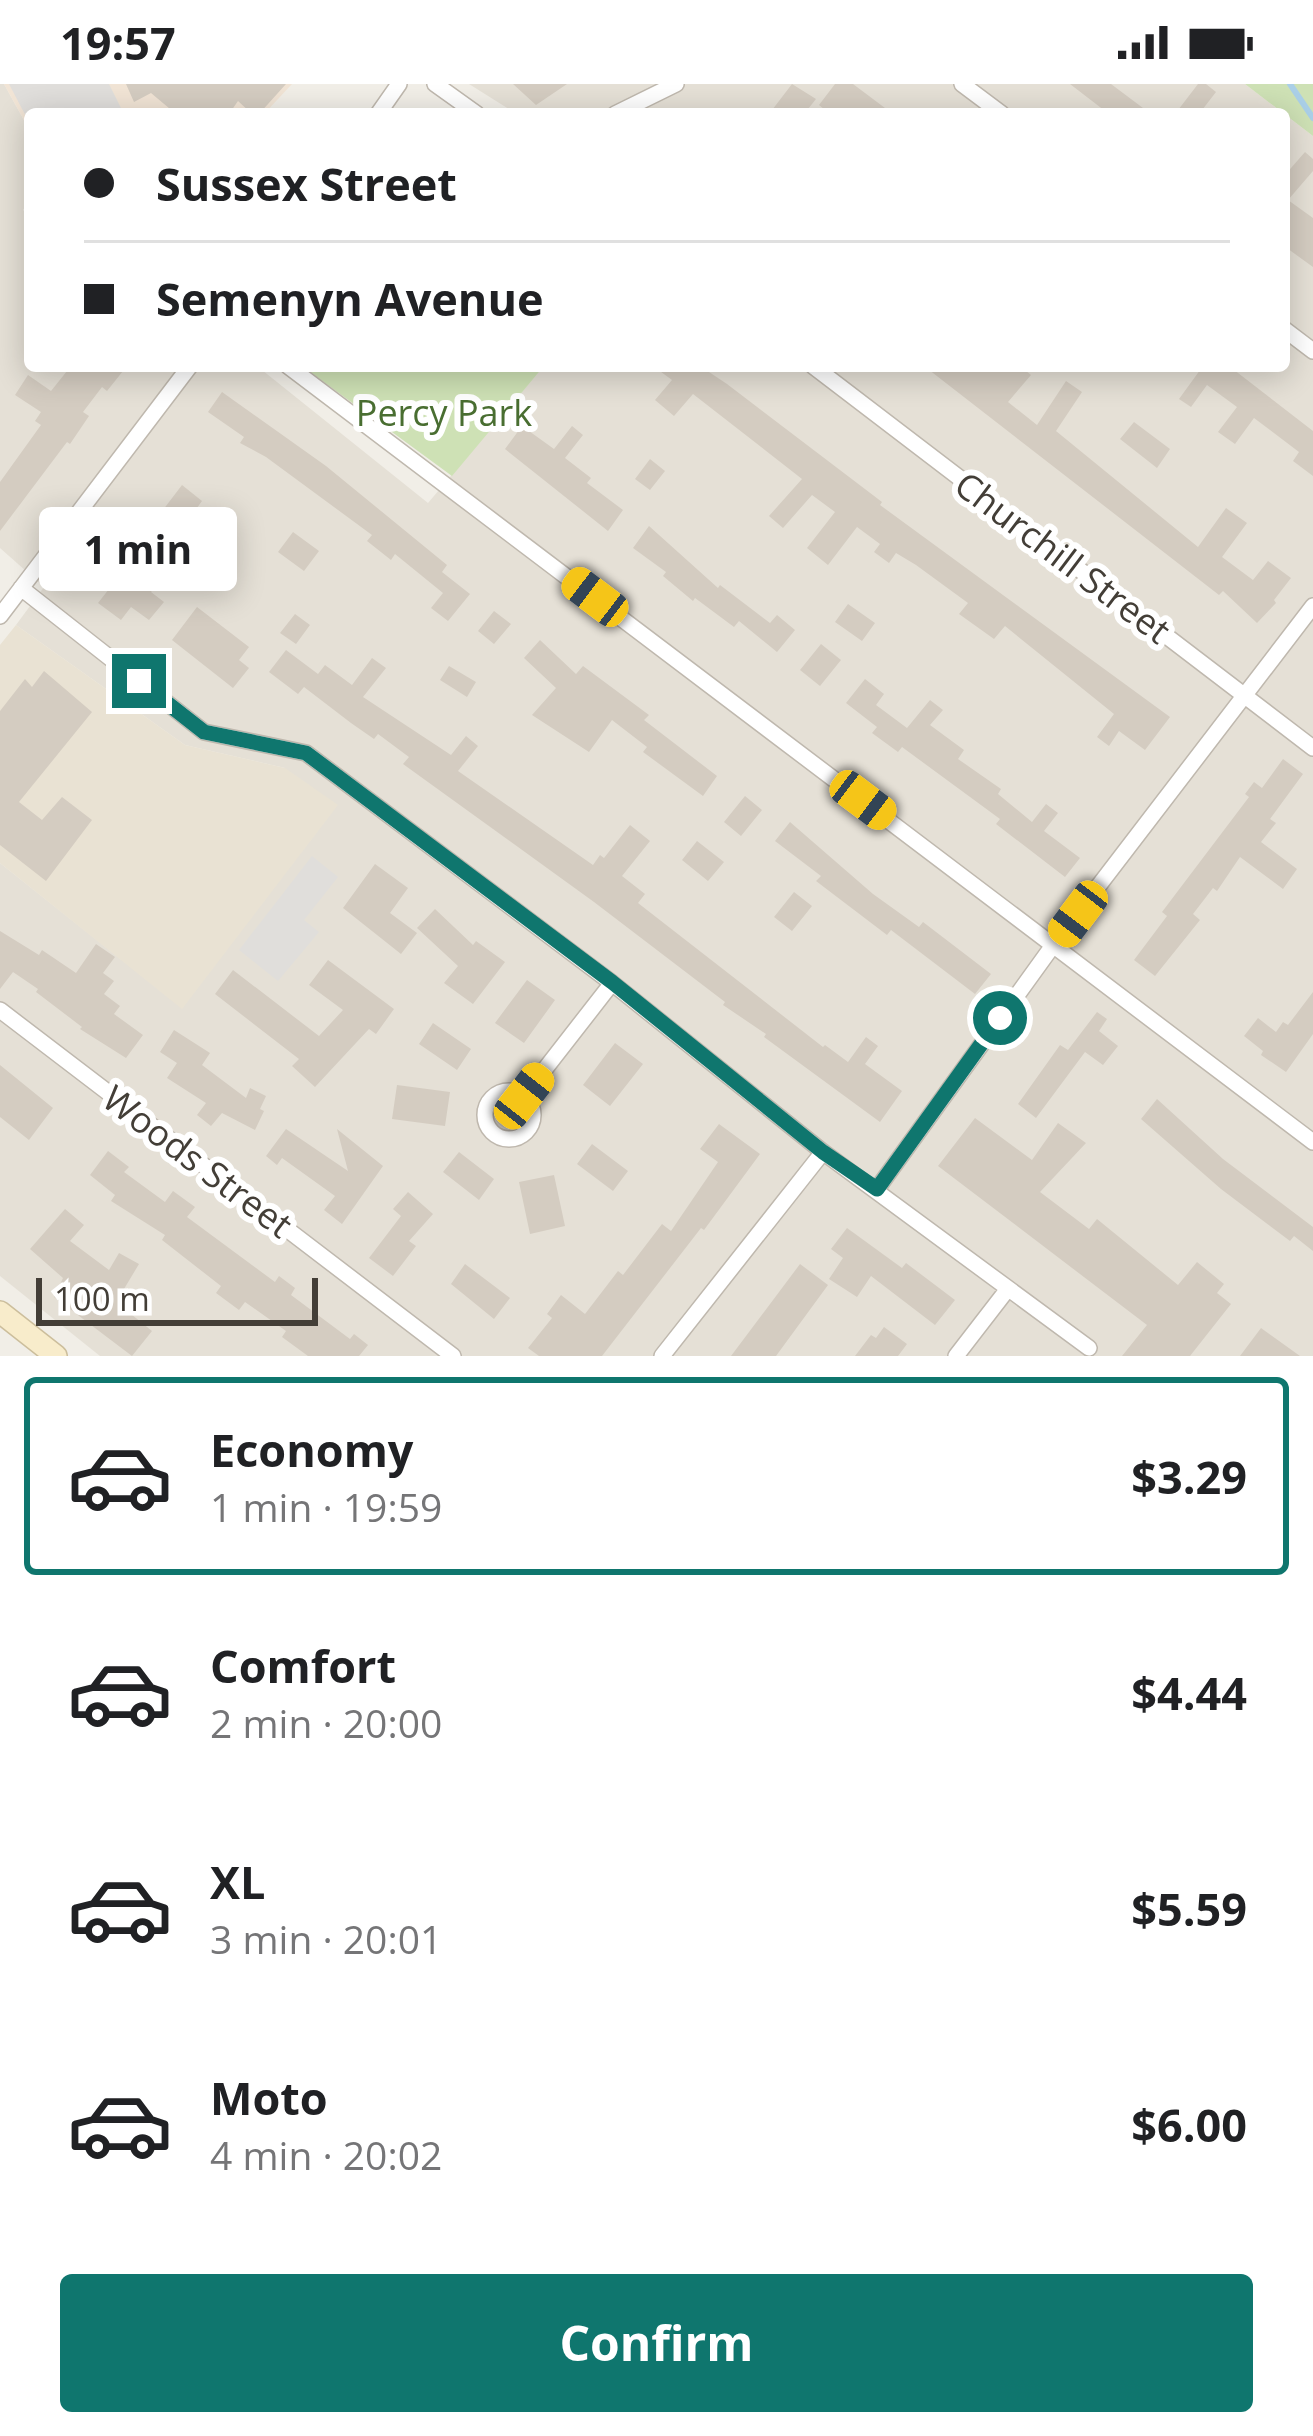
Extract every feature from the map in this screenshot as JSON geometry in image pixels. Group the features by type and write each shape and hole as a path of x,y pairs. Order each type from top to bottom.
{"street":[{"path":"435,84 469,108"},
{"path":"627,108 676,84"},
{"path":"962,84 994,108"},
{"path":"0,616 185,372"},
{"path":"296,372 1311,1137"},
{"name":"Churchill Street","path":"821,372 1313,748"},
{"path":"21,588 204,732 306,753 612,982 823,1152 1089,1348"},
{"path":"877,1189 1054,944 1313,606"},
{"path":"524,1096 612,982"},
{"name":"Woods Street","path":"0,1010 453,1356"},
{"path":"662,1356 823,1152"},
{"path":"956,1356 1007,1290"},
{"path":"0,1312 56,1356"}],"shaded area":[{"path":"0,84 24,120 24,372 264,372 428,503 539,372 1290,372 1290,118 1313,136 1313,1356 100,1356 0,1276 0,863 182,1008 285,768 185,745 16,625 44,587 0,548"},
{"path":"4,84 292,84 270,108 24,108 24,120"},
{"path":"9,84 109,84 121,108 24,108 24,113"},
{"path":"469,84 1245,84 1276,108 507,108"},
{"path":"16,625 185,745 285,768 338,805 182,1009 0,863 0,645"},
{"path":"312,856 338,877 304,920 319,932 278,981 239,950"}],"green space":[{"path":"1245,84 1313,84 1313,136 1290,118 1290,108 1276,108"},
{"name":"Percy Park","path":"310,372 539,372 452,476"}],"building":[{"path":"126,84 286,84 264,108 246,108 238,101 233,108 169,108 151,93 134,102"},
{"path":"513,84 567,84 536,105"},
{"path":"792,84 816,99 809,108 774,108"},
{"path":"835,84 853,84 885,108 823,108 819,105"},
{"path":"1070,84 1111,84 1143,108 1101,108"},
{"path":"1198,84 1216,92 1204,108 1180,108"},
{"path":"1305,152 1313,159 1313,171 1290,198 1290,169"},
{"path":"1290,201 1313,218 1313,267 1290,250"},
{"path":"66,372 122,372 107,391 102,387 83,412 89,416 70,444 0,531 0,482 41,425 35,421 41,412 15,395 28,375 51,391"},
{"path":"661,372 709,372 727,384 880,505 1170,717 1145,750 1119,731 1109,746 1097,737 1114,714 1005,626 994,639 959,614 968,603 916,565 896,553 889,563 874,552 880,544 857,527 828,565 807,548 835,512 812,495 783,528 769,516 802,479 693,394 674,416 655,400 672,380"},
{"path":"932,372 1027,372 1031,375 1008,402 1037,425 1066,381 1082,392 1056,431 1198,547 1226,508 1247,523 1222,557 1253,580 1268,561 1291,578 1257,623 1223,591 1219,595"},
{"path":"1199,372 1237,372 1313,431 1313,476 1293,461 1299,452 1254,418 1235,444 1218,432 1237,407 1207,385 1191,407 1179,399"},
{"path":"222,392 326,466 447,565 442,572 470,594 448,621 431,608 443,593 395,554 391,560 367,541 372,535 240,443 244,437 208,412"},
{"path":"1134,422 1170,449 1157,468 1120,439"},
{"path":"522,426 554,449 572,426 583,435 565,458 591,478 587,483 623,510 608,531 505,449"},
{"path":"650,459 665,471 650,490 635,479"},
{"path":"182,485 202,501 194,512 201,518 189,535 203,546 193,558 183,550 151,592 164,602 149,620 131,607 121,620 98,603 109,589 105,586"},
{"path":"649,526 718,588 720,585 770,623 777,615 795,630 777,652 739,621 734,627 695,598 693,601 663,576 666,572 633,548"},
{"path":"293,532 319,551 304,571 278,552"},
{"path":"848,604 875,623 862,641 835,622"},
{"path":"197,607 249,647 239,660 249,668 233,688 172,640"},
{"path":"494,611 511,624 494,644 478,631"},
{"path":"295,614 310,625 296,644 280,633"},
{"path":"540,640 576,674 583,666 649,715 644,720 717,776 703,796 643,752 647,747 612,720 589,752 532,715 556,688 524,658"},
{"path":"821,644 841,660 820,686 800,670"},
{"path":"286,650 318,674 325,665 352,685 372,658 386,668 363,697 451,755 466,736 478,746 458,771 593,865 630,825 650,841 622,876 645,894 638,903 848,1062 866,1037 878,1046 865,1064 902,1091 880,1122 594,902 403,764 409,757 378,734 374,739 304,687 298,694 269,672"},
{"path":"449,666 476,682 467,697 440,680"},
{"path":"44,671 92,712 19,802 42,820 62,797 92,820 46,881 0,845 0,711 25,679 32,687"},
{"path":"865,679 884,694 876,705 907,728 930,700 943,710 930,725 964,750 958,759 1001,789 998,794 1032,822 1046,804 1058,813 1044,831 1080,858 1065,877 996,824 1000,819 902,747 898,752 872,733 877,727 846,703"},
{"path":"1283,759 1303,774 1270,819 1276,823 1261,842 1297,869 1283,889 1240,857 1217,891 1213,888 1193,914 1200,920 1155,976 1134,960 1167,916 1162,912 1249,797 1245,794 1254,782 1262,788"},
{"path":"745,796 762,810 741,836 724,822"},
{"path":"790,822 873,894 919,927 923,922 991,974 975,994 816,881 821,876 775,841"},
{"path":"697,841 724,862 708,881 682,860"},
{"path":"375,864 408,888 390,913 417,933 401,954 343,908"},
{"path":"794,892 812,906 792,931 774,917"},
{"path":"435,909 473,945 476,941 505,962 473,1004 444,983 458,966 417,928"},
{"path":"0,931 39,955 42,950 76,973 96,944 115,957 103,973 114,981 104,994 120,1006 114,1014 143,1035 126,1058 80,1029 13,972 0,989"},
{"path":"328,960 394,1009 376,1034 369,1029 315,1087 292,1066 299,1059 215,994 233,970 319,1036 343,1010 309,985"},
{"path":"527,980 555,1000 524,1043 495,1023"},
{"path":"1313,992 1313,1034 1286,1072 1244,1036 1258,1018 1276,1032 1283,1022 1288,1025"},
{"path":"1097,1012 1107,1019 1099,1031 1118,1046 1103,1065 1085,1052 1036,1118 1018,1104 1060,1045 1068,1050"},
{"path":"433,1023 471,1049 457,1070 419,1044"},
{"path":"174,1030 210,1053 202,1065 246,1098 250,1088 266,1096 255,1130 222,1113 211,1126 197,1115 206,1103 167,1078 177,1063 160,1052"},
{"path":"615,1043 643,1064 610,1106 583,1085"},
{"path":"0,1065 53,1108 29,1140 0,1117"},
{"path":"397,1085 450,1092 445,1126 392,1119"},
{"path":"1157,1099 1223,1159 1313,1227 1313,1251 1294,1236 1290,1241 1221,1189 1141,1119"},
{"path":"975,1118 1032,1160 1058,1123 1086,1143 1040,1192 1089,1229 1097,1219 1178,1285 1197,1262 1224,1284 1217,1293 1231,1304 1190,1356 1122,1356 1147,1325 938,1166"},
{"path":"719,1124 760,1154 602,1356 539,1356 528,1348 552,1318 547,1314 561,1295 585,1314 662,1224 671,1231 718,1162 700,1149"},
{"path":"286,1129 348,1171 337,1129 383,1166 342,1224 324,1210 335,1196 282,1158 277,1165 266,1156"},
{"path":"592,1144 628,1171 613,1191 577,1164"},
{"path":"108,1151 129,1167 124,1172 165,1202 173,1191 195,1207 187,1217 275,1282 279,1276 295,1288 291,1295 350,1339 354,1334 368,1345 359,1356 308,1356 282,1337 286,1331 245,1302 239,1310 216,1293 221,1286 162,1240 165,1235 111,1201 115,1195 90,1175"},
{"path":"459,1152 494,1179 479,1200 443,1172"},
{"path":"554,1175 565,1226 530,1234 519,1182"},
{"path":"408,1192 433,1214 409,1241 416,1246 393,1276 369,1258 401,1216 393,1209"},
{"path":"65,1209 84,1225 70,1241 109,1270 119,1253 139,1264 121,1294 132,1302 126,1310 152,1331 132,1356 54,1297 63,1278 30,1249"},
{"path":"847,1228 902,1268 906,1263 955,1300 935,1325 871,1276 857,1297 829,1279 843,1258 831,1249"},
{"path":"465,1264 510,1298 494,1319 451,1284"},
{"path":"800,1264 828,1285 776,1356 731,1356"},
{"path":"884,1327 907,1344 898,1356 855,1356 871,1335 876,1338"},
{"path":"1261,1328 1300,1356 1240,1356"}],"waterway":[{"path":"1290,84 1313,118"}],"route":[{"path":"139,681 204,732 306,753 612,982 823,1152 877,1189 1000,1018"}]}
